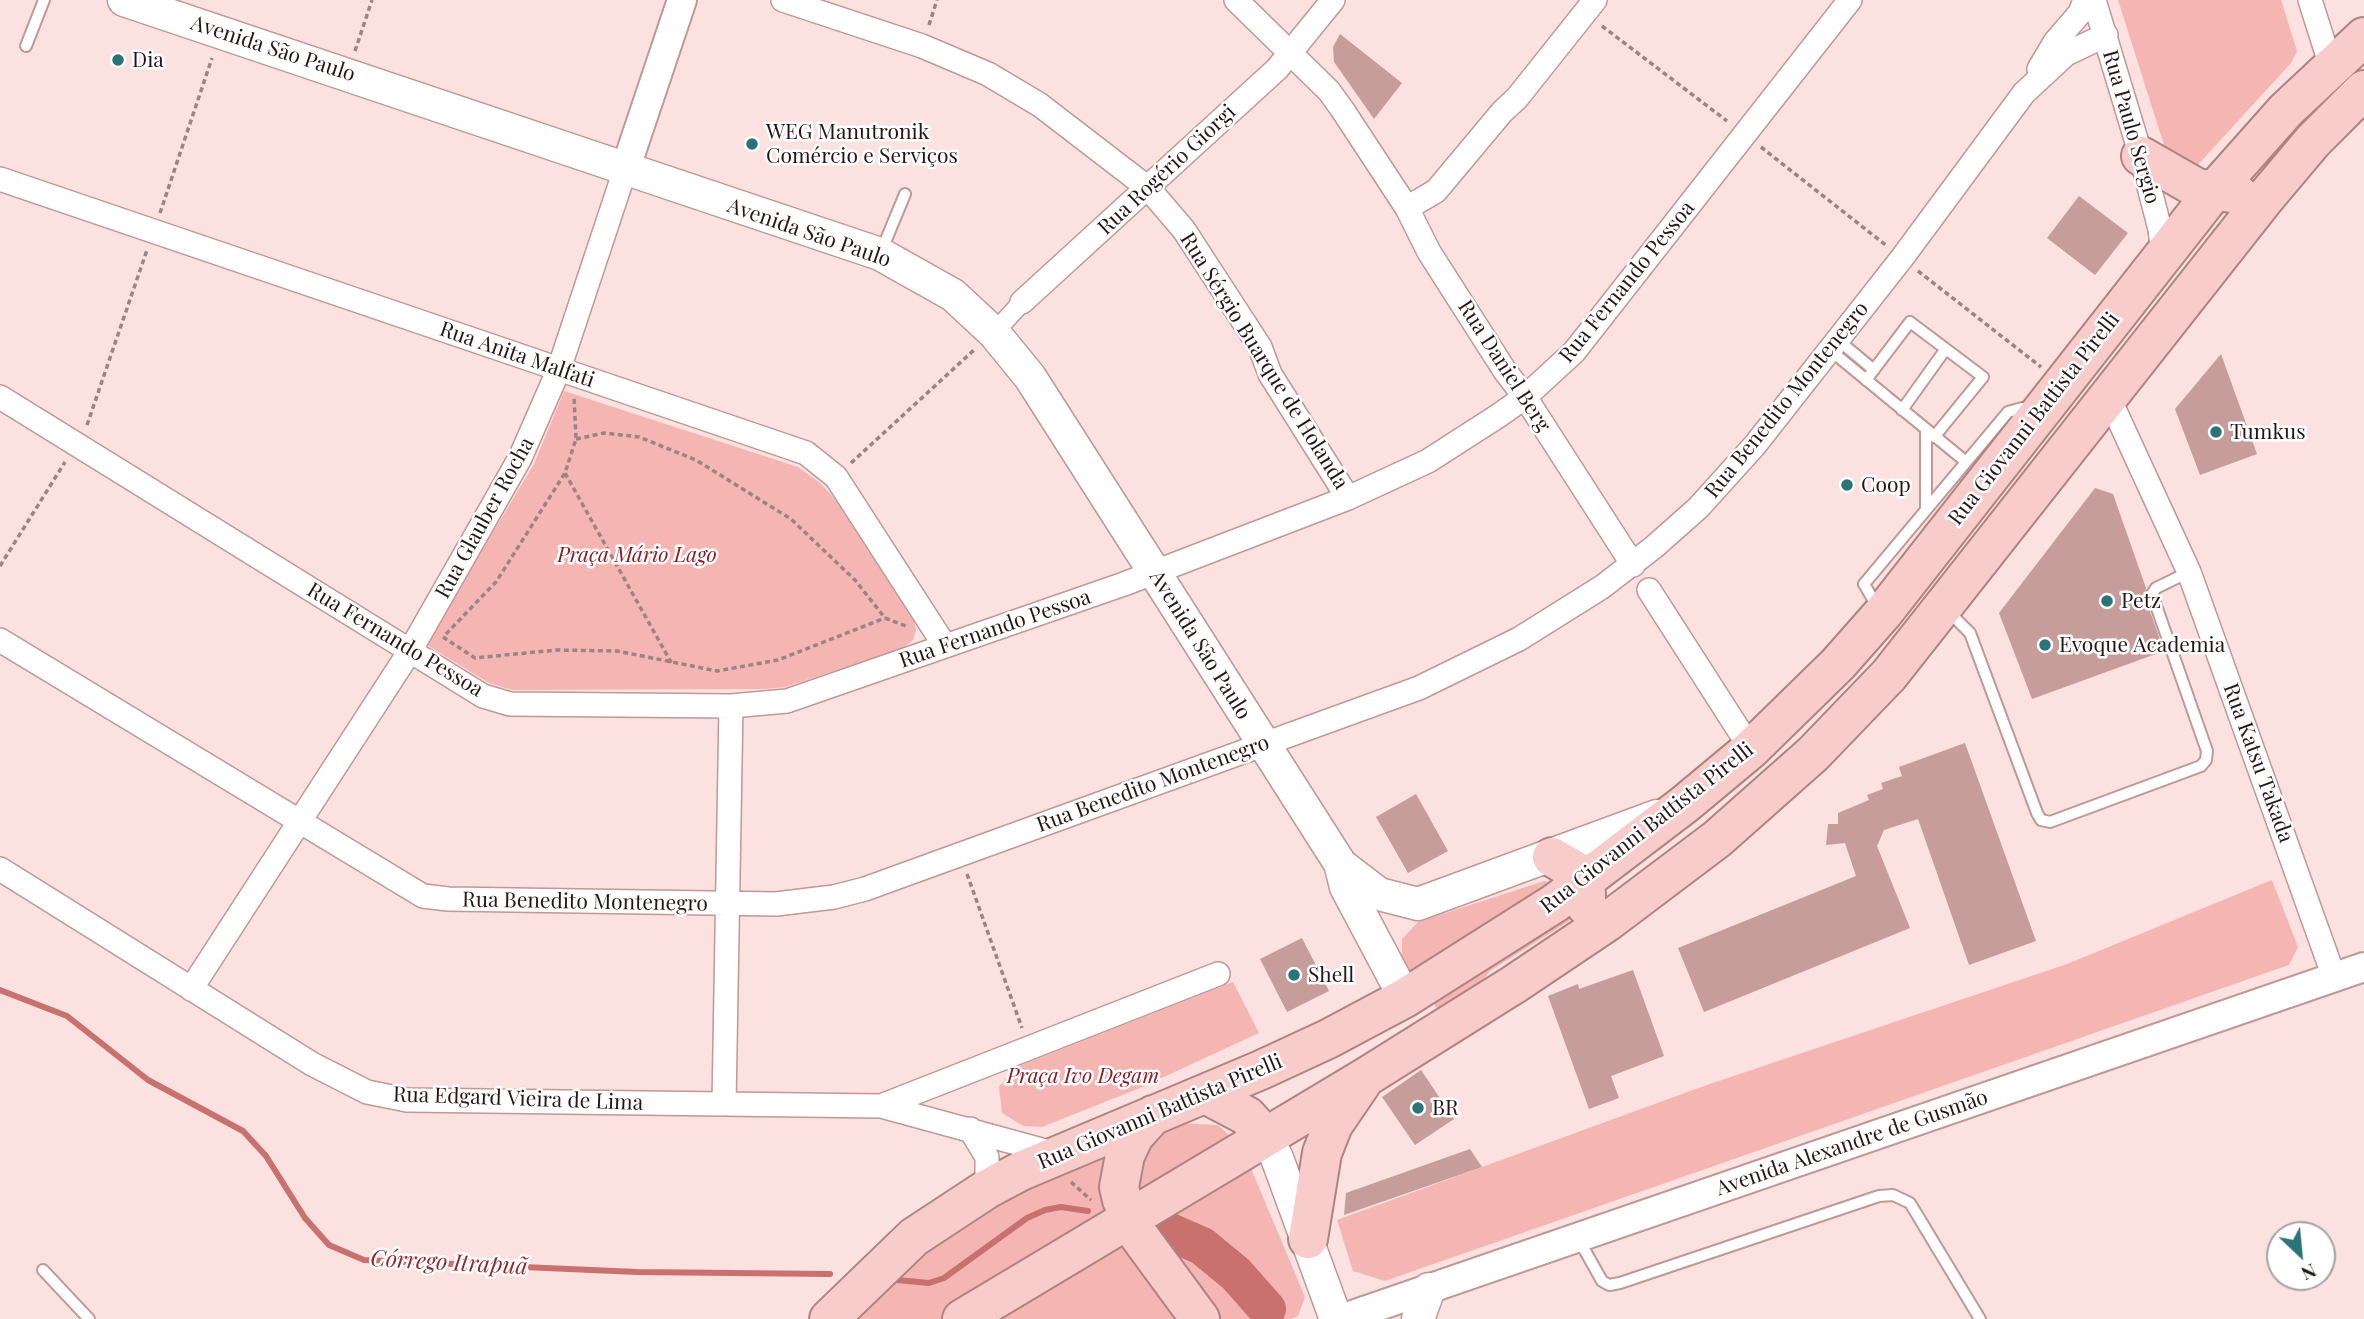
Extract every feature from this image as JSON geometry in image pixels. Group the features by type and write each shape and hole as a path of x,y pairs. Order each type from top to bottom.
{"highway":[{"name":"Rua Giovanni Battista Pirelli","path":"829,1319 914,1237 987,1189 1054,1157 1328,1040 1405,998 1583,883 1751,749 1838,664 1883,613 2214,191 2286,110 2364,37"},
{"name":"Rua Giovanni Battista Pirelli","path":"962,1319 1125,1208 1266,1137 1513,985 1680,868 1761,800 1866,700 2109,398 2265,198 2313,141 2364,90"},
{"path":"2141,156 2177,179 2214,191 2265,198"},
{"path":"1513,985 1533,951 1576,922 1585,910 1587,901 1583,883 1576,871 1552,857"},
{"path":"1405,998 1423,1014 1449,1025"},
{"path":"1308,1238 1319,1165 1328,1136 1344,1107 1366,1077"},
{"path":"1205,1094 1229,1103 1247,1116 1266,1137"},
{"path":"1153,1115 1134,1136 1125,1156 1119,1187 1125,1208 1200,1319"}],"main road":[{"name":"Avenida São Paulo","path":"124,0 880,254 953,295 994,332 1030,377 1341,865 1379,894 1418,904"},
{"path":"1380,953 1397,927 1418,904 1552,857 1685,804"},
{"name":"Avenida São Paulo","path":"1341,865 1346,887 1405,998"},
{"path":"1266,1137 1278,1158 1339,1319"},
{"path":"1418,1319 1429,1289"}],"street":[{"name":"Rua Glauber Rocha","path":"191,989 410,650 434,631 520,458 559,369 682,0"},
{"name":"Rua Sérgio Buarque de Holanda","path":"783,0 922,46 988,74 1040,105 1148,188 1184,230 1260,347 1270,374 1348,498"},
{"name":"Rua Daniel Berg","path":"1236,0 1329,91 1407,208 1429,251 1505,371 1525,397 1751,749"},
{"name":"Rua Rogério Giorgi","path":"994,332 1022,302 1148,188 1291,52 1333,0"},
{"name":"Rua Fernando Pessoa","path":"0,397 483,696 510,704 732,706 788,701 1154,572 1348,498 1428,461 1525,397 1574,352 1850,0"},
{"path":"2024,93 2055,42 2080,13 2085,0"},
{"name":"Rua Paulo Sergio","path":"2094,0 2141,156 2160,229 2163,255"},
{"path":"2310,0 2331,66"},
{"path":"1407,208 1436,191 1502,112 1517,98 1590,6"},
{"name":"Rua Benedito Montenegro","path":"0,640 423,896 448,899 728,904 776,904 834,897 896,879 1262,743 1419,688 1476,662 1563,612 1633,565 1706,499 1755,445 1902,258 2024,93 2066,54 2106,35"},
{"name":"Rua Anita Malfati","path":"0,179 806,453 836,477 945,646"},
{"name":"Rua Katsu Takada","path":"2109,398 2189,572 2334,977"},
{"path":"724,1104 732,706"},
{"name":"Rua Edgard Vieira de Lima","path":"0,869 312,1064 367,1092 407,1100 881,1106 970,1129 1054,1157"},
{"name":"Avenida Alexandre de Gusmão","path":"1339,1319 2364,967"},
{"path":"881,1106 1218,974"},
{"path":"970,1129 987,1157 987,1189"}],"lane":[{"path":"26,46 44,0"},
{"path":"880,254 905,194"},
{"path":"1866,380 1910,322 1983,377 1930,433 1926,510"},
{"path":"1834,345 1874,370"},
{"path":"1834,345 1866,380 1965,461"},
{"path":"1902,410 1945,350"},
{"path":"1883,613 1874,605 1864,584 1965,461 2014,408 2037,416"},
{"path":"1942,606 1970,633 2037,813 2041,820 2050,822 2201,766 2206,760 2207,751 2152,594 2156,588 2189,572"},
{"path":"1578,1237 1602,1281 1609,1285 1879,1196 1894,1195 1910,1203 1980,1319"},
{"path":"43,1270 89,1319"}],"path":[{"path":"347,73 373,0"},
{"path":"922,46 937,0"},
{"path":"1590,6 1745,135 2062,384"},
{"path":"0,566 77,444 91,417 221,33"},
{"path":"836,477 994,332"},
{"path":"434,631 496,582 565,473 576,439 573,392 587,379"},
{"path":"576,439 604,433 639,437 696,460 791,519 855,580 885,618 916,630 932,624"},
{"path":"565,473 672,664"},
{"path":"434,631 475,658 556,650 617,651 718,671 747,668 808,650 885,618"},
{"path":"433,664 434,631"},
{"path":"960,855 1030,1048"},
{"path":"1054,1157 1093,1202 1102,1206 1125,1208"}],"green space":[{"path":"2118,0 2281,0 2297,51 2291,63 2195,168 2175,159 2164,145"},
{"name":"Praça Mário Lago","path":"564,391 798,467 820,483 836,500 913,616 916,630 913,640 903,648 785,687 766,689 512,690 489,683 425,644 534,464"},
{"path":"2272,880 2298,947 2289,965 1385,1281 1353,1271 1337,1220 1701,1087 2067,964"},
{"path":"1544,881 1552,883 1411,974 1402,963 1402,939 1418,922"},
{"path":"1569,916 1571,920 1490,971 1473,993 1440,1009 1435,1007 1435,998"},
{"name":"Praça Ivo Degam","path":"1233,982 1259,1033 1140,1088 1042,1127 1023,1126 1002,1113 999,1087 1014,1068"},
{"path":"1156,1122 1218,1125 1242,1147 1305,1297 1298,1316 1291,1319 843,1319 946,1227"}],"building":[{"path":"1340,34 1402,83 1374,119 1334,62 1333,47"},
{"path":"2079,196 2128,233 2095,275 2047,238"},
{"name":"Tumkus","path":"2221,354 2257,454 2200,475 2175,409"},
{"name":"Petz","path":"2095,488 2113,494 2146,588 2145,597 2164,651 2032,699 1999,613"},
{"path":"1965,743 2036,941 1969,965 1918,819 1884,830 1877,846 1910,928 1704,1012 1678,948 1856,876 1845,843 1826,845 1828,824 1838,824 1838,813 1869,800 1867,795 1883,789 1881,783 1902,776 1899,767"},
{"path":"1416,794 1448,851 1408,873 1376,817"},
{"name":"Shell","path":"1302,938 1329,991 1287,1012 1260,959"},
{"path":"1633,970 1664,1056 1611,1076 1619,1098 1589,1109 1548,996 1578,984 1579,989"},
{"name":"BR","path":"1421,1070 1454,1119 1415,1145 1382,1097"},
{"path":"1470,1149 1482,1167 1344,1215 1346,1193"}],"waterway":[{"name":"Córrego Itrapuã","path":"0,990 67,1016 148,1080 243,1131 266,1156 305,1218 329,1245 364,1260 637,1272 830,1274"},
{"name":"Córrego Itrapuã","path":"897,1280 929,1283 944,1278 1027,1218 1045,1210 1061,1207 1088,1211"},
{"name":"Córrego Itrapuã","path":"1163,1229 1202,1246 1236,1274 1267,1309"}],"place":[{"name":"Dia","path":"118,60"},
{"name":"WEG Manutronik Comércio e Serviços","path":"752,144"},
{"name":"Tumkus","path":"2216,432"},
{"name":"Coop","path":"1847,485"},
{"name":"Petz","path":"2107,601"},
{"name":"Evoque Academia","path":"2045,645"},
{"name":"Shell","path":"1294,975"},
{"name":"BR","path":"1418,1108"}]}
